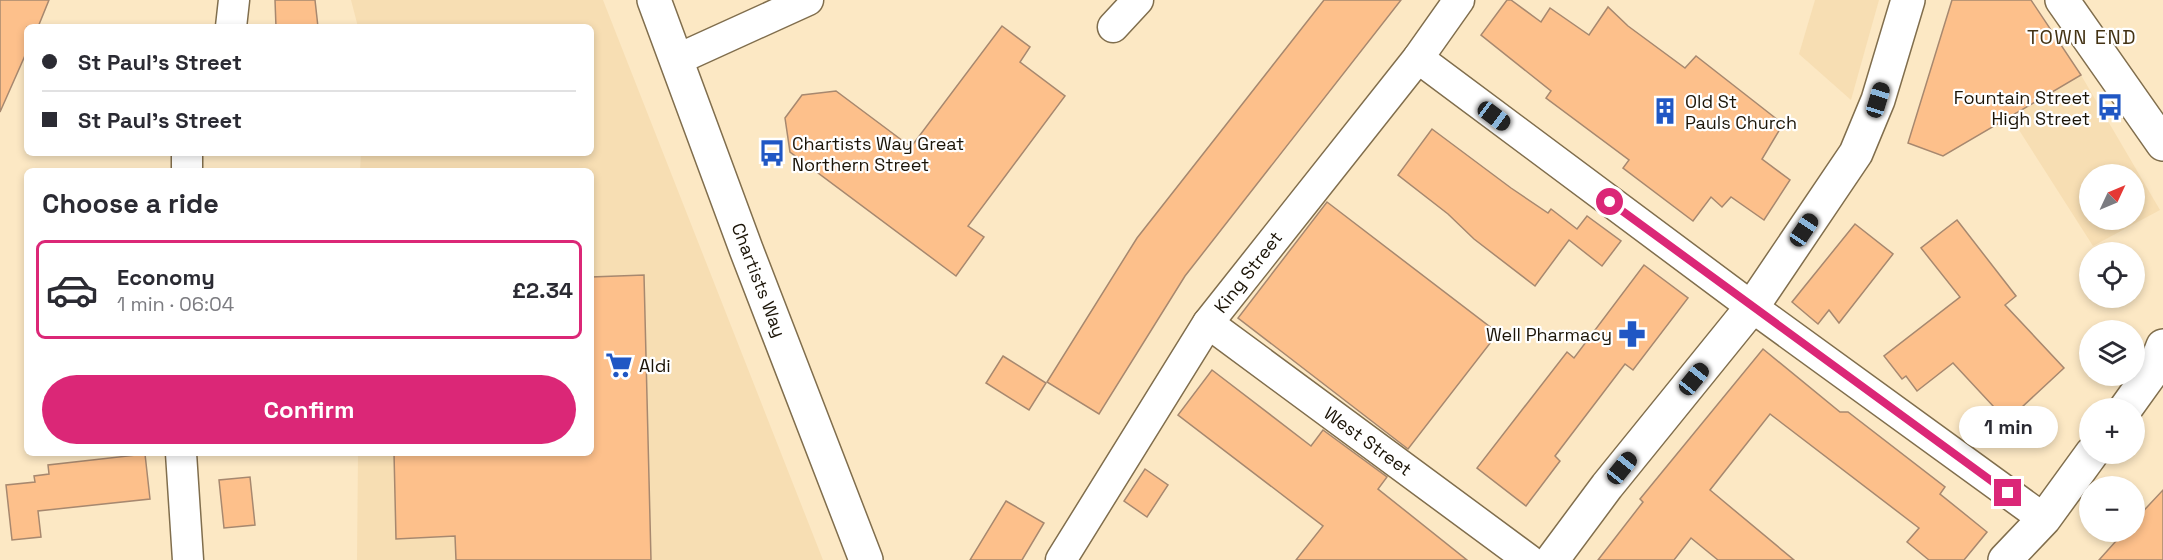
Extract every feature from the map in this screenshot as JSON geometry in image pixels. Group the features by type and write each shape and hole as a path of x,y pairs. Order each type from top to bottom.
{"street":[{"path":"231,24 234,0"},
{"name":"Chartists Way","path":"654,0 866,560"},
{"path":"676,60 808,0"},
{"path":"1113,27 1138,0"},
{"name":"King Street","path":"1061,560 1208,323 1418,58 1459,0"},
{"path":"1552,560 1607,486 1752,307 1856,153 1878,100 1908,0"},
{"path":"2062,0 2163,144"},
{"path":"1418,58 1752,307 2044,519"},
{"name":"West Street","path":"1208,323 1529,560"},
{"path":"2133,398 2154,369 2163,346"},
{"path":"182,456 188,560"},
{"path":"2005,560 2044,519 2084,464"}],"shaded area":[{"path":"351,0 603,0 823,560 357,560 358,456 594,456 594,168 360,168 361,156 594,156 594,24 357,24"},
{"path":"1815,0 1879,0 1851,100 1799,54"},
{"path":"2081,75 2133,164 2079,164 2079,224 2010,116"},
{"path":"2145,184 2160,210 2145,218"},
{"path":"2083,230 2123,230 2100,242 2090,242"}],"building":[{"path":"0,0 49,0 39,24 24,24 24,58 0,112"},
{"path":"275,0 315,0 318,24 276,24"},
{"path":"1324,0 1401,0 1185,276 1099,414 1047,382 1137,238"},
{"name":"Old St Pauls Church","path":"1507,0 1511,0 1541,22 1550,8 1589,35 1608,7 1628,26 1685,68 1696,56 1783,124 1762,159 1790,180 1764,220 1731,197 1722,207 1711,197 1693,221 1623,168 1629,160 1546,98 1551,91 1481,35"},
{"path":"1952,0 2031,0 2081,75 1943,156 1908,143"},
{"path":"1002,26 1030,47 1020,62 1065,96 968,226 984,237 956,276 790,152 785,118 802,95 836,91 911,147"},
{"path":"1432,129 1548,213 1551,209 1577,229 1587,216 1621,241 1602,266 1569,240 1535,286 1474,239 1448,214 1398,175"},
{"path":"1327,202 1498,333 1408,449 1238,318"},
{"path":"1957,220 2016,296 2005,305 2064,368 2007,421 1953,363 1917,391 1906,376 1902,379 1884,356 1960,297 1921,248"},
{"path":"1855,224 1893,254 1839,323 1829,310 1818,324 1792,302"},
{"path":"1644,265 1688,298 1633,370 1625,364 1555,456 1560,461 1526,506 1477,468 1567,352 1574,358"},
{"name":"Aldi","path":"644,275 651,560 456,560 455,536 396,539 394,456 594,456 594,277"},
{"path":"1763,349 1840,412 1848,412 1945,487 1940,494 1987,532 1964,560 1929,560 1907,542 1919,528 1770,414 1710,490 1794,560 1718,560 1691,538 1674,560 1598,560 1643,502 1640,499"},
{"path":"1003,356 1046,383 1029,410 986,383"},
{"path":"1212,370 1311,446 1323,430 1387,477 1378,489 1467,560 1296,560 1323,526 1178,415"},
{"path":"145,456 150,499 38,511 41,537 12,540 6,485 35,482 34,476 49,474 48,465"},
{"path":"1145,469 1168,485 1147,517 1124,501"},
{"path":"250,477 255,525 224,528 219,480"},
{"path":"2163,490 2163,560 2099,560 2115,542 2145,542 2145,509"},
{"path":"1006,501 1044,523 1022,560 970,560"}],"place":[{"name":"Fountain Street High Street","path":"2110,107"},
{"name":"Old St Pauls Church","path":"1665,111"},
{"name":"Chartists Way Great Northern Street","path":"772,153"},
{"name":"Well Pharmacy","path":"1632,334"},
{"name":"Aldi","path":"619,365"}],"district":[{"name":"TOWN END","path":"2082,37"}],"route":[{"path":"1610,202 2008,493"}]}
